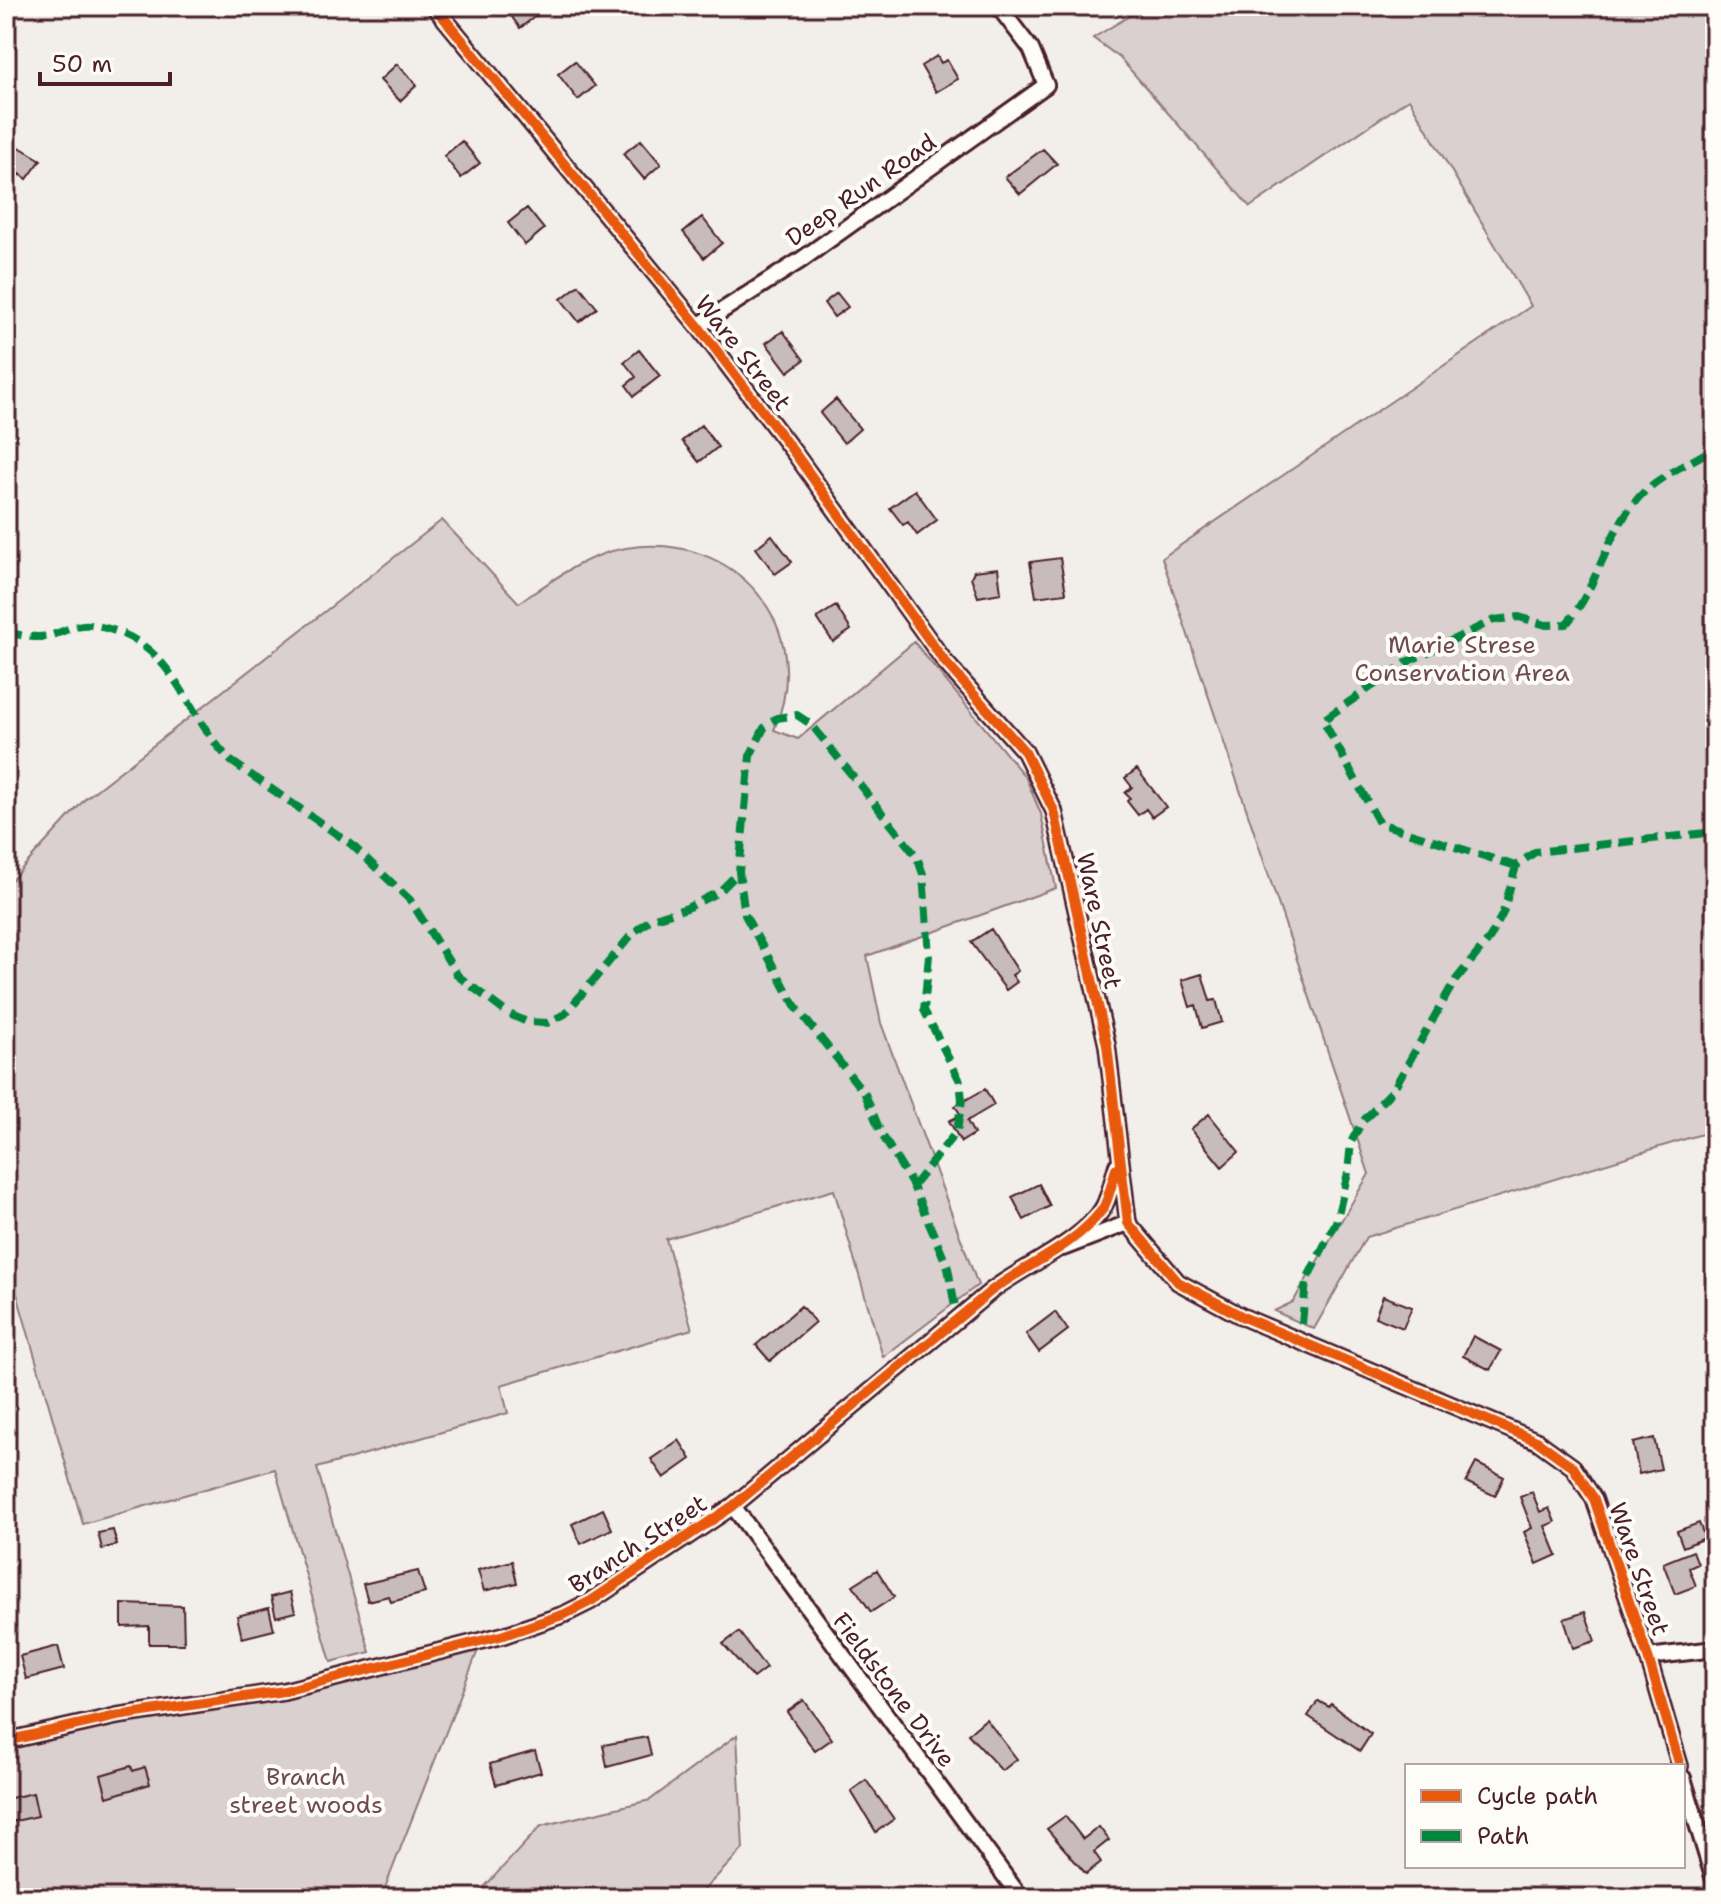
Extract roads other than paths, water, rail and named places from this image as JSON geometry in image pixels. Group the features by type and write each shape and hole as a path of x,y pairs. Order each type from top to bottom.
{"street":[{"name":"Ware Street","path":"434,6 698,326 796,455 945,662 1025,752 1044,786 1061,840 1107,1045 1128,1223 1178,1282 1331,1357 1537,1441 1573,1467 1594,1499 1648,1657 1679,1764"},
{"name":"Deep Run Road","path":"698,326 801,260 1046,85 1045,75 1031,49 998,6"},
{"name":"Branch Street","path":"1059,1249 1103,1209 1119,1161"},
{"name":"Branch Street","path":"6,1741 117,1716 284,1691 504,1635 591,1601 733,1506 1018,1270 1059,1249 1128,1223"},
{"name":"Fieldstone Drive","path":"733,1506 1021,1898"},
{"path":"1648,1657 1715,1649"},
{"path":"1685,1785 1715,1883"}],"park label":[{"name":"Marie Strese Conservation Area","path":"1462,659"},
{"name":"Branch street woods","path":"306,1791"}]}
